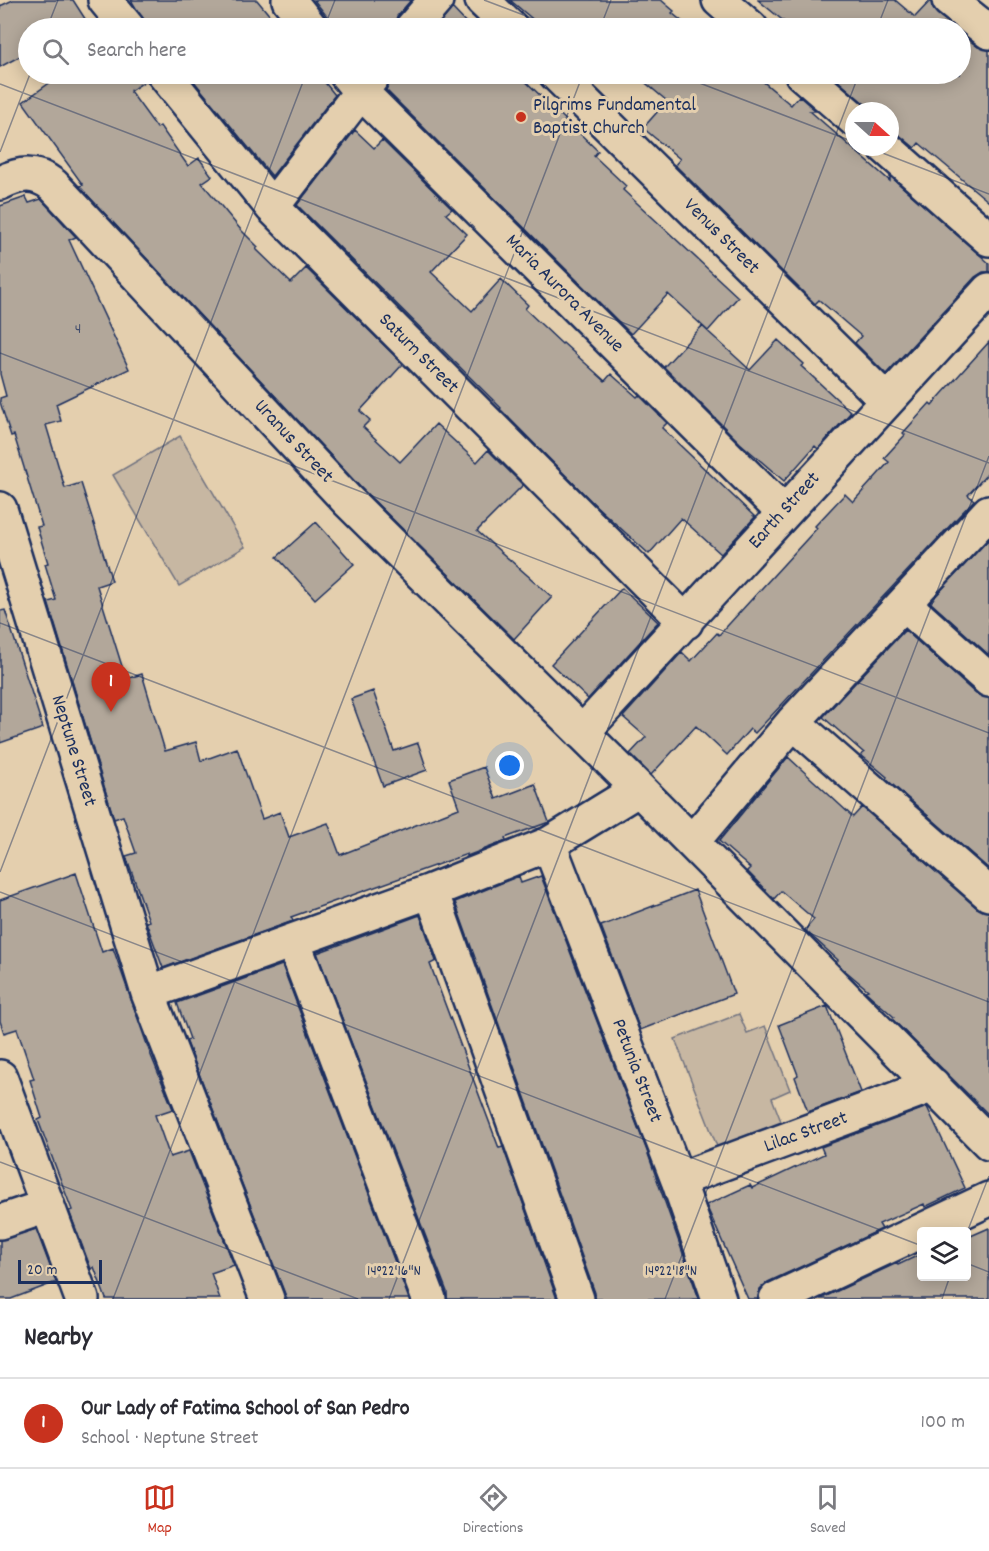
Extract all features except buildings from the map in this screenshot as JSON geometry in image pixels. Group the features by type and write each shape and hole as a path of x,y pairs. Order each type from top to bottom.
{"street":[{"path":"105,0 120,18"},
{"path":"289,0 303,18"},
{"path":"421,18 436,0"},
{"path":"482,0 501,18"},
{"path":"719,0 740,18"},
{"path":"949,0 989,32"},
{"name":"Saturn Street","path":"172,84 272,207 686,622"},
{"path":"272,207 358,84"},
{"name":"Maria Aurora Avenue","path":"365,84 783,512"},
{"name":"Venus Street","path":"566,84 886,401"},
{"path":"814,84 845,111"},
{"path":"895,156 989,239"},
{"name":"Uranus Street","path":"0,183 23,174 35,175 53,185 348,501 692,842 989,1143"},
{"name":"Earth Street","path":"582,733 989,290"},
{"name":"Neptune Street","path":"0,509 148,993 267,1299"},
{"path":"692,842 793,722 989,512"},
{"path":"904,604 989,680"},
{"path":"793,722 989,894"},
{"path":"148,993 430,891 549,844 639,789"},
{"name":"Petunia Street","path":"549,844 678,1180 719,1299"},
{"path":"430,891 577,1299"},
{"path":"293,941 429,1299"},
{"path":"0,1077 82,1299"},
{"name":"Lilac Street","path":"678,1180 933,1085"},
{"path":"776,1299 989,1199"},
{"path":"0,1222 47,1206"}],"shaded area":[{"path":"180,436 245,547 179,586 113,475"},
{"path":"739,1014 747,1033 765,1026 790,1090 772,1098 784,1129 720,1154 675,1039"}],"place":[{"name":"Pilgrims Fundamental Baptist Church","path":"521,117"},
{"name":"Our Lady of Fatima School of San Pedro","path":"111,712"}]}
